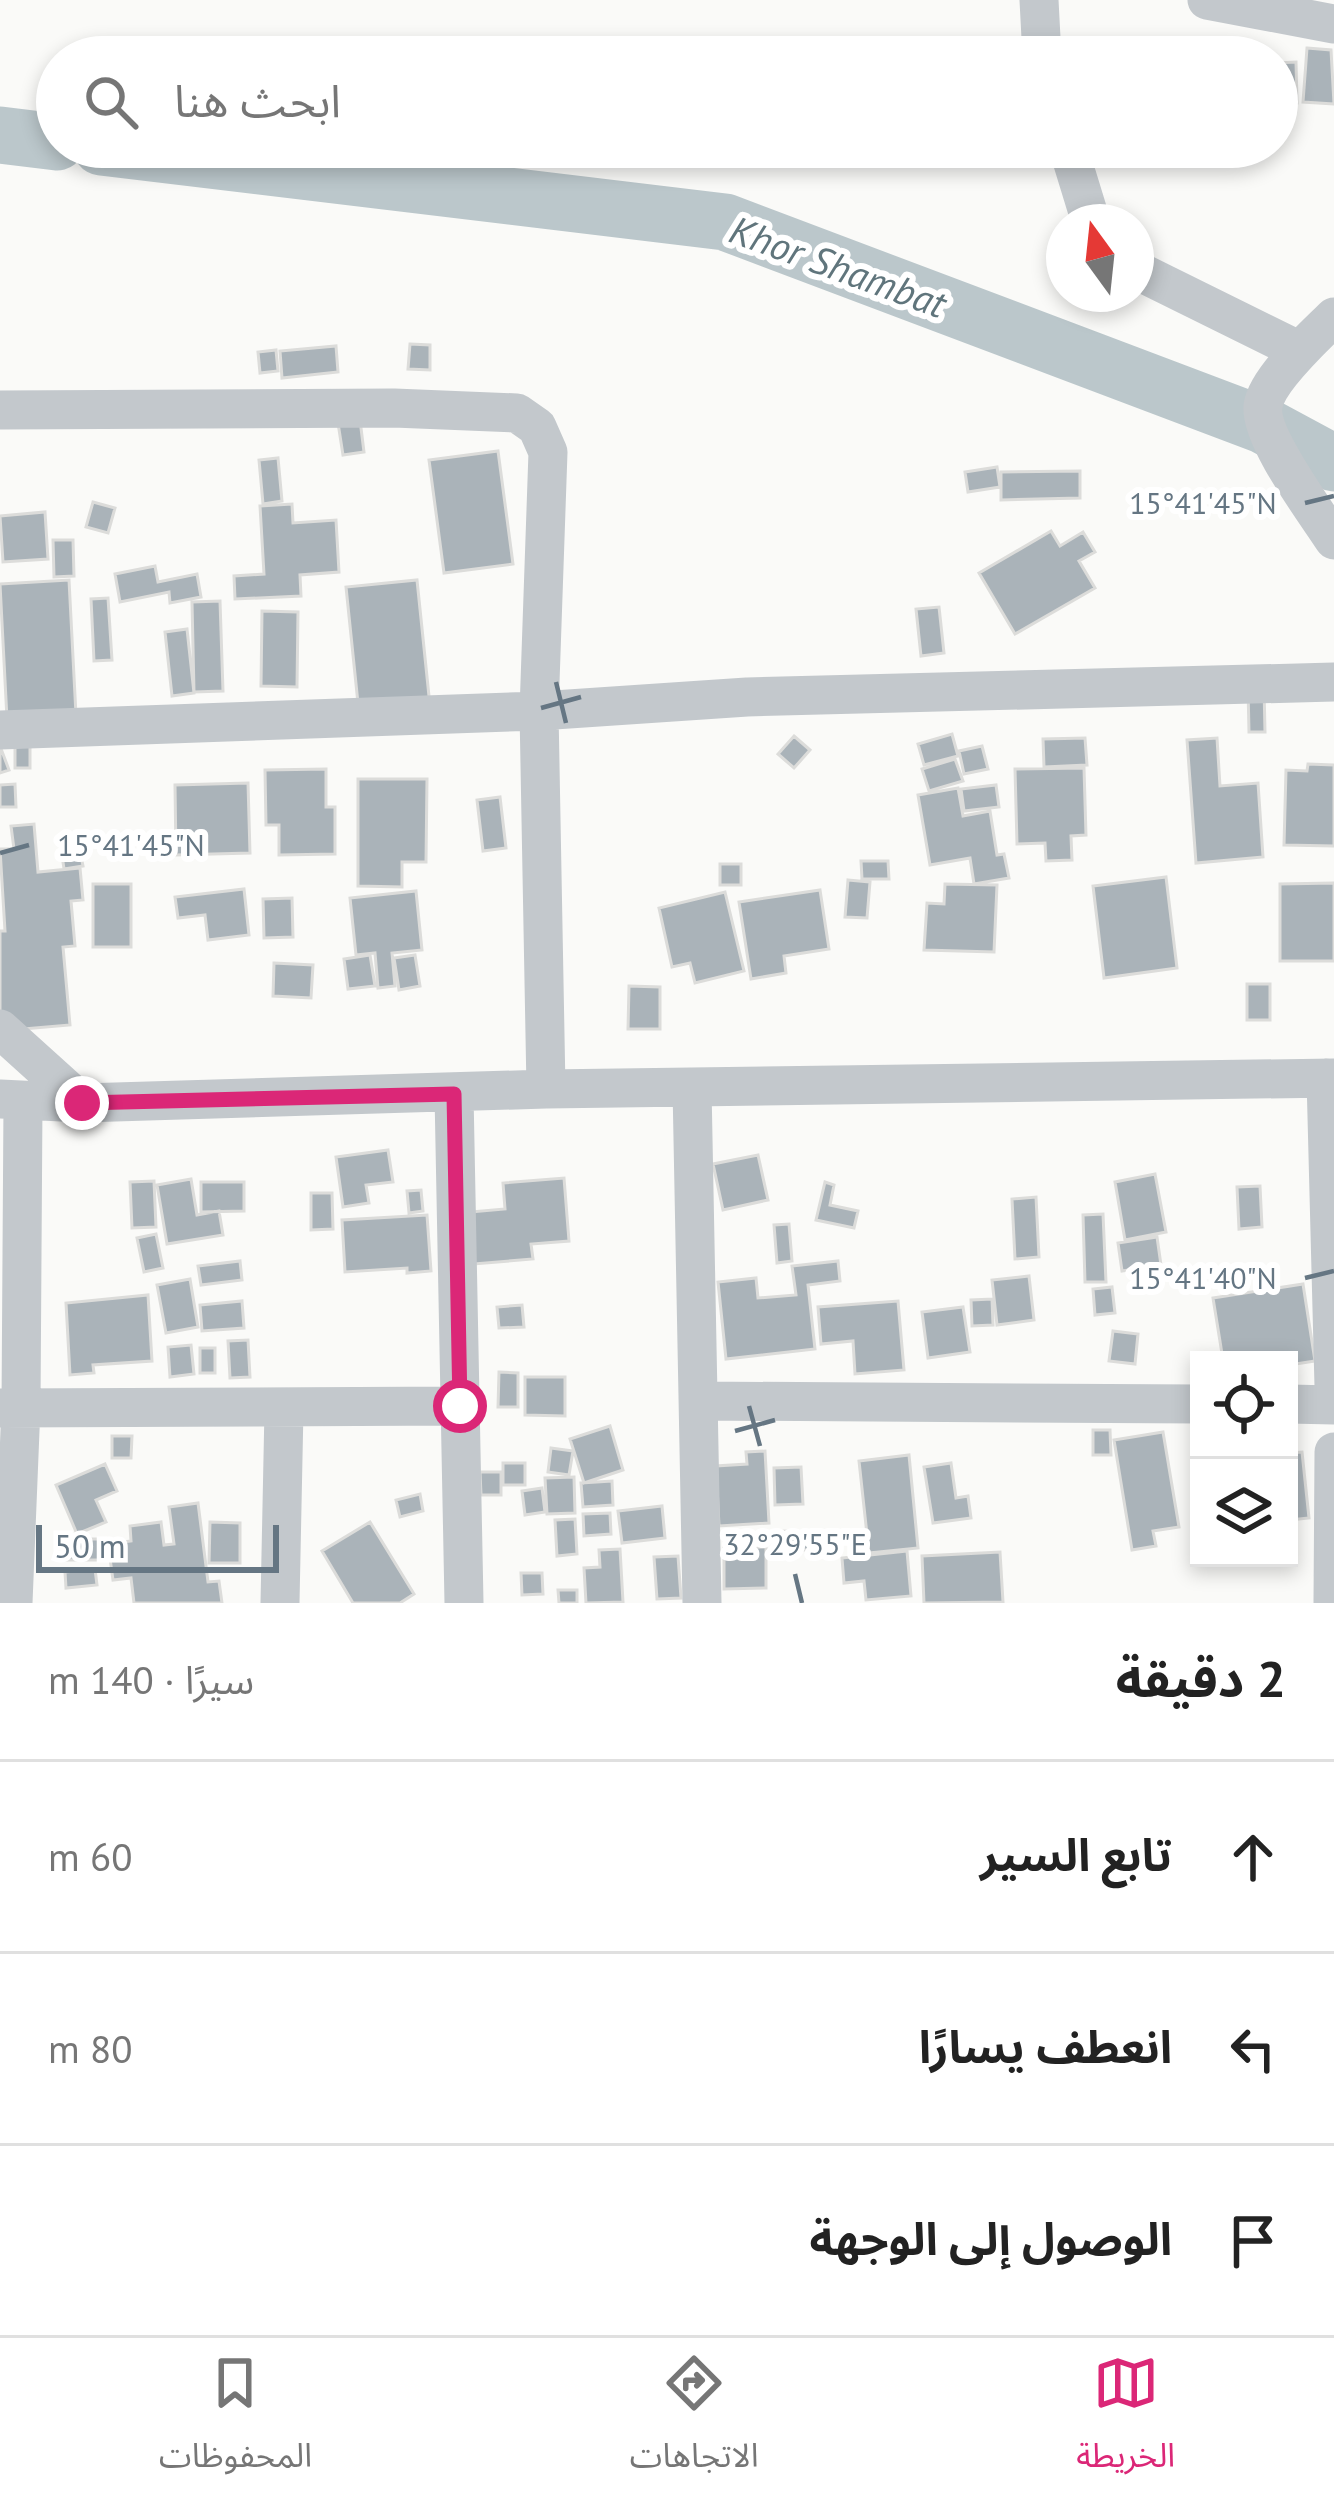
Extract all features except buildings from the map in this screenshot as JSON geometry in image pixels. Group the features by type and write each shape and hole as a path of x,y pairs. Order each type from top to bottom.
{"street":[{"path":"1040,0 1041,36"},
{"path":"1207,0 1334,24"},
{"path":"1074,168 1085,204"},
{"path":"1154,279 1300,351"},
{"path":"1334,317 1300,351 1263,403 1263,425 1334,540"},
{"path":"0,410 394,408 517,413 537,427 548,452 539,711 546,1089"},
{"path":"0,730 539,711 747,697 1334,682"},
{"path":"0,1029 82,1103"},
{"path":"14,1603 12,1101 1330,1078 1334,1386"},
{"path":"692,1087 702,1603"},
{"path":"454,1094 464,1603"},
{"path":"700,1401 1190,1404"},
{"path":"1298,1404 1334,1405"},
{"path":"11,1407 460,1406"},
{"path":"280,1603 284,1409"},
{"path":"1333,1603 1334,1452"}],"waterway":[{"name":"Khor Shambat","path":"0,135 36,139"},
{"name":"Khor Shambat","path":"276,168 725,222 1263,425 1334,463"}],"route":[{"path":"82,1103 454,1094 460,1406"}]}
